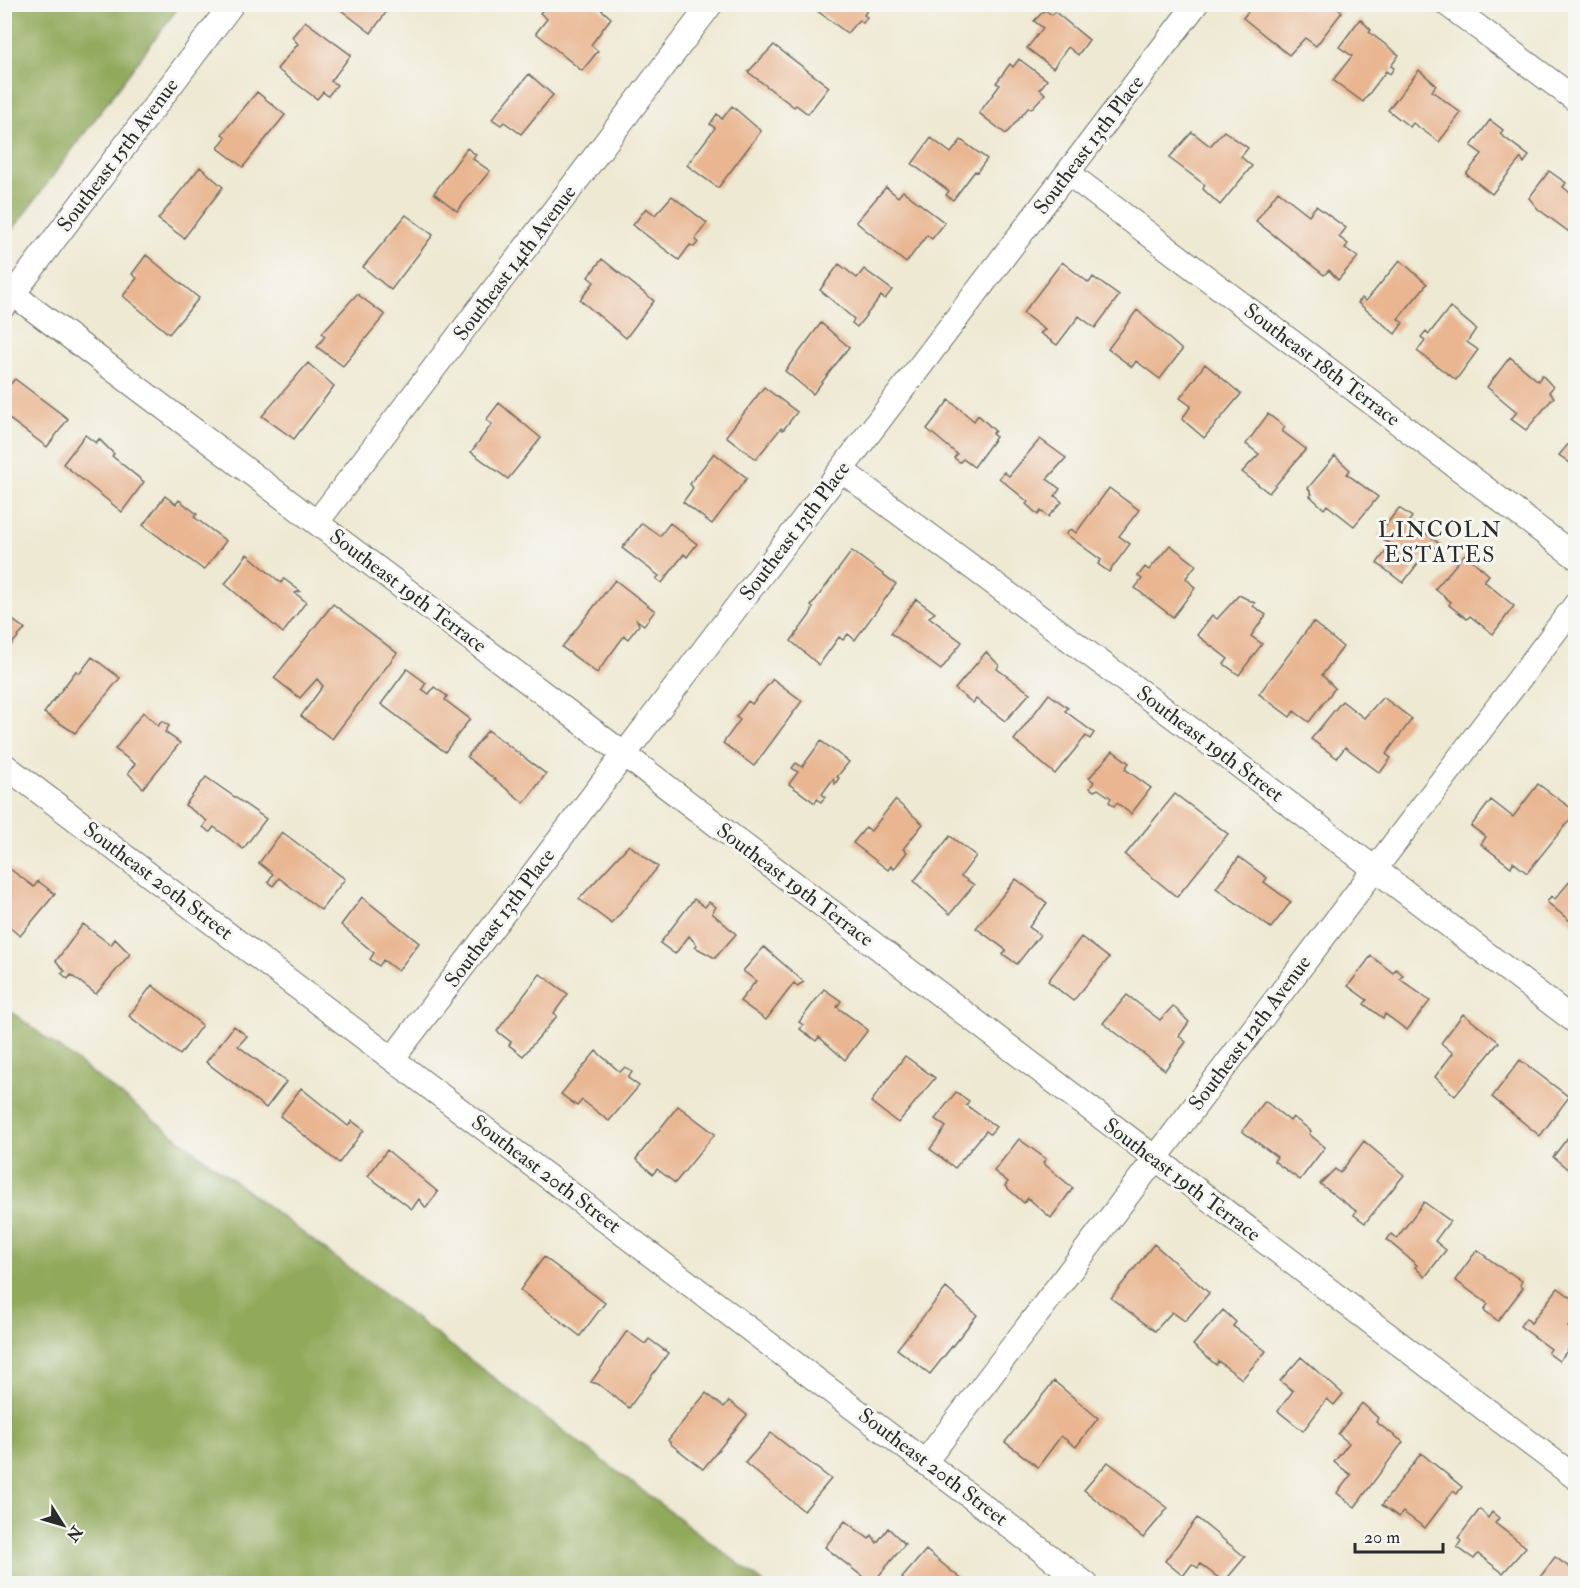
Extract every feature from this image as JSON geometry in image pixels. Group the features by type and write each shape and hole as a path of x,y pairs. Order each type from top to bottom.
{"street":[{"name":"Southeast 15th Avenue","path":"9,300 232,4"},
{"name":"Southeast 14th Avenue","path":"317,522 711,4"},
{"name":"Southeast 13th Place","path":"393,1058 1196,4"},
{"path":"1447,4 1575,100"},
{"name":"Southeast 18th Terrace","path":"1068,173 1575,557"},
{"name":"Southeast 19th Terrace","path":"9,300 317,522 1575,1478"},
{"name":"Southeast 19th Street","path":"842,470 1208,742 1575,1022"},
{"name":"Southeast 12th Avenue","path":"925,1462 1575,604"},
{"name":"Southeast 20th Street","path":"4,765 1086,1584"}],"green space":[{"path":"4,5 180,5 5,240"},
{"path":"5,1007 764,1583 5,1583"}],"building":[{"path":"333,4 387,4 390,7 371,33"},
{"path":"548,4 595,4 611,18 591,45 598,51 582,71 536,33 547,19 540,13"},
{"path":"808,4 871,4 864,15 867,17 863,23 859,20 847,33"},
{"path":"1254,4 1334,4 1342,12 1316,46 1305,38 1289,55 1243,18"},
{"path":"1045,10 1052,15 1055,12 1089,40 1078,55 1068,47 1053,68 1027,48 1043,28 1034,21"},
{"path":"1360,19 1371,30 1369,32 1399,55 1391,66 1394,68 1390,74 1386,71 1363,102 1333,80 1352,56 1339,47"},
{"path":"305,21 351,55 331,81 337,85 328,96 323,92 317,99 277,69 298,44 292,37"},
{"path":"774,45 829,87 808,114 796,105 794,107 748,72"},
{"path":"1019,59 1047,80 1040,89 1045,94 1031,109 1029,107 1006,134 979,113 1000,85 996,83 1010,64 1013,67"},
{"path":"1419,70 1436,85 1432,91 1461,113 1439,142 1413,123 1410,127 1388,110"},
{"path":"529,74 553,95 521,134 504,122 501,125 492,119"},
{"path":"257,92 285,115 243,167 218,148 226,137 222,134"},
{"path":"732,106 761,131 718,188 687,165 715,128 710,124 717,114 722,119"},
{"path":"1490,120 1503,130 1500,134 1529,156 1524,163 1521,158 1492,194 1466,174 1482,154 1471,146"},
{"path":"1224,131 1248,148 1241,157 1252,166 1220,205 1203,189 1205,185 1169,158 1192,132 1210,146"},
{"path":"931,138 951,153 961,140 987,159 953,200 946,195 949,191 912,164"},
{"path":"467,148 476,155 473,159 490,171 457,211 434,193"},
{"path":"200,167 223,187 184,238 158,219"},
{"path":"1549,171 1566,183 1563,187 1576,198 1576,237 1538,209 1529,198"},
{"path":"886,187 898,197 903,191 945,223 932,239 927,235 906,263 856,222"},
{"path":"1278,191 1309,215 1316,206 1346,228 1339,237 1348,244 1345,248 1358,257 1338,280 1329,270 1324,275 1256,221"},
{"path":"672,196 707,223 695,239 698,242 694,247 690,245 679,260 633,225 646,208 655,215"},
{"path":"406,215 433,235 391,290 363,267"},
{"path":"146,255 199,298 169,334 123,296 137,278 132,274"},
{"path":"602,259 654,301 626,338 580,300 594,282 588,277"},
{"path":"1400,260 1427,284 1398,319 1403,323 1395,334 1358,303 1362,298 1366,301"},
{"path":"1062,262 1089,283 1093,277 1119,296 1095,328 1079,316 1057,345 1040,333 1045,330 1023,313"},
{"path":"839,264 857,278 864,269 892,290 885,299 881,296 857,327 852,323 854,319 820,290"},
{"path":"357,294 385,315 343,366 317,347 325,336 322,333"},
{"path":"1450,307 1476,329 1467,342 1478,350 1456,380 1417,351 1425,340 1421,337 1426,331 1429,334"},
{"path":"1137,310 1182,350 1160,379 1136,361 1132,367 1108,349"},
{"path":"821,323 849,347 813,394 785,371"},
{"path":"1510,357 1538,381 1542,375 1553,387 1549,392 1554,397 1526,430 1511,419 1517,412 1487,387"},
{"path":"308,363 334,386 294,439 262,416"},
{"path":"1205,364 1241,394 1204,438 1182,419 1191,406 1180,398"},
{"path":"15,379 68,419 47,447 4,415 4,391"},
{"path":"764,387 797,412 756,459 726,436"},
{"path":"949,400 974,421 978,415 995,431 992,434 996,437 974,467 963,459 960,462 954,458 957,454 927,429"},
{"path":"499,403 541,438 508,479 471,452 492,424 486,420"},
{"path":"1268,414 1285,427 1282,431 1306,449 1269,493 1242,472 1259,454 1246,444"},
{"path":"85,435 96,443 99,439 114,454 112,456 144,482 122,512 63,464"},
{"path":"1576,435 1576,467 1559,455"},
{"path":"1040,439 1066,458 1047,479 1060,489 1055,496 1062,502 1048,517 1041,511 1038,515 1026,504 1028,502 999,478 1004,472 1009,476"},
{"path":"714,453 747,478 712,524 683,502 693,488 690,484"},
{"path":"1335,456 1350,470 1347,474 1378,497 1354,526 1327,505 1324,509 1310,496 1312,494 1308,488"},
{"path":"1109,488 1139,510 1119,536 1130,544 1109,572 1098,564 1101,560 1066,534 1071,529 1076,533"},
{"path":"165,496 176,504 179,500 197,514 194,517 226,541 204,570 143,525"},
{"path":"1399,508 1412,517 1409,521 1439,543 1434,548 1431,546 1403,583 1377,563 1391,545 1378,535"},
{"path":"642,523 660,536 670,523 697,544 687,557 684,554 662,583 656,579 659,576 622,548"},
{"path":"1170,545 1196,565 1186,578 1195,588 1173,617 1135,588 1142,579 1138,576 1145,567 1149,570"},
{"path":"852,551 896,584 855,640 848,634 843,640 839,637 819,665 791,641 810,615 813,608 811,606"},
{"path":"247,554 281,583 284,579 300,591 295,593 306,602 283,633 225,584"},
{"path":"1465,554 1489,575 1484,581 1514,606 1493,634 1470,616 1467,619 1449,605 1451,602 1435,589"},
{"path":"615,580 655,611 644,625 637,620 639,625 628,639 624,636 597,673 562,647"},
{"path":"1239,595 1255,603 1253,606 1266,615 1251,636 1262,644 1239,675 1224,664 1228,659 1197,635 1212,615 1217,619"},
{"path":"916,599 935,613 929,617 962,642 941,670 891,633"},
{"path":"333,604 397,653 332,739 301,716 323,686 317,679 300,698 274,678"},
{"path":"4,614 25,629 4,653"},
{"path":"1313,622 1343,647 1322,675 1335,688 1309,722 1294,711 1290,717 1259,694"},
{"path":"986,652 999,665 997,669 1030,693 1005,721 976,699 973,703 955,689"},
{"path":"92,657 120,678 75,733 44,713 76,671 80,673"},
{"path":"407,669 426,683 422,689 429,694 434,687 447,696 445,700 470,719 445,752 381,704"},
{"path":"773,679 802,701 754,766 723,743 740,720 736,717 748,701 752,704"},
{"path":"1049,694 1068,708 1065,711 1094,733 1090,739 1086,736 1055,774 1014,740"},
{"path":"1383,697 1412,719 1386,754 1391,758 1380,773 1345,747 1337,758 1311,739 1342,701 1364,718"},
{"path":"143,712 158,726 162,721 169,726 165,732 180,743 143,788 128,773 135,764 115,749"},
{"path":"488,730 546,774 524,803 467,757"},
{"path":"821,741 849,762 837,777 839,778 835,784 833,779 822,794 825,797 821,802 817,799 815,803 789,784 798,772 792,768 796,763 802,767"},
{"path":"1113,751 1129,763 1125,769 1151,788 1131,814 1117,803 1114,806 1109,802 1111,798 1098,789 1094,791 1090,788 1094,782 1089,778"},
{"path":"206,777 266,819 243,849 214,827 210,832 203,827 207,821 185,805"},
{"path":"1538,784 1576,812 1527,873 1513,862 1511,867 1481,844 1486,837 1471,826 1491,800 1513,817"},
{"path":"1175,794 1228,834 1177,897 1125,855"},
{"path":"895,800 923,824 903,849 907,852 894,869 891,866 888,870 853,843 866,827 871,831"},
{"path":"282,832 345,879 321,910 279,878 273,886 268,882 273,874 259,863"},
{"path":"950,836 976,856 961,876 974,885 950,914 914,881"},
{"path":"629,845 658,867 612,924 579,899"},
{"path":"1239,857 1267,878 1264,882 1291,902 1271,928 1216,888"},
{"path":"6,866 34,887 38,881 55,894 20,936 4,923 4,869"},
{"path":"1576,874 1576,926 1547,902 1551,896 1555,899"},
{"path":"1016,879 1047,903 1029,927 1040,935 1017,964 1003,954 1006,950 976,928"},
{"path":"362,897 419,943 398,971 383,960 379,966 370,959 374,953 341,925"},
{"path":"694,899 705,907 709,902 716,907 712,913 736,934 715,958 695,947 697,945 689,936 675,954 660,943"},
{"path":"83,924 111,945 115,939 130,954 96,994 71,975 68,979 61,973 65,971 56,961"},
{"path":"1081,937 1109,958 1073,1001 1048,981"},
{"path":"764,947 804,982 797,986 794,983 766,1020 740,1001 756,981 743,971"},
{"path":"1371,956 1393,973 1396,969 1403,975 1400,979 1430,1001 1407,1030 1385,1014 1383,1018 1364,1004 1367,1000 1348,986"},
{"path":"540,974 568,994 554,1013 557,1016 523,1056 497,1031"},
{"path":"152,985 202,1025 180,1055 129,1016"},
{"path":"824,989 841,1001 837,1007 868,1030 845,1060 819,1037 816,1041 800,1029 803,1025 799,1022"},
{"path":"1127,995 1160,1020 1173,1006 1189,1022 1179,1036 1186,1042 1165,1070 1103,1023"},
{"path":"1463,1014 1499,1042 1455,1096 1435,1077 1453,1053 1441,1043"},
{"path":"234,1026 247,1036 238,1046 286,1082 266,1108 206,1062"},
{"path":"596,1051 620,1072 625,1067 632,1072 628,1078 639,1086 609,1121 582,1100 577,1106 561,1094"},
{"path":"905,1056 935,1078 898,1123 871,1102"},
{"path":"1520,1060 1569,1097 1540,1136 1492,1097"},
{"path":"301,1088 348,1126 352,1121 364,1130 339,1163 280,1116"},
{"path":"956,1092 969,1101 966,1105 996,1127 990,1134 986,1131 955,1168 930,1149 946,1127 935,1119"},
{"path":"1265,1101 1290,1121 1293,1117 1311,1131 1309,1134 1325,1147 1300,1180 1274,1161 1277,1157 1242,1131"},
{"path":"678,1106 715,1134 675,1183 657,1169 653,1174 636,1159"},
{"path":"1576,1127 1576,1176 1553,1157"},
{"path":"1019,1139 1046,1159 1043,1163 1073,1188 1051,1218 1028,1198 1024,1203 1005,1186 1008,1182 994,1171"},
{"path":"1364,1141 1404,1175 1365,1223 1354,1215 1356,1211 1320,1184 1335,1169 1340,1173"},
{"path":"387,1150 438,1192 426,1208 419,1199 412,1209 368,1176"},
{"path":"1424,1202 1450,1221 1435,1241 1446,1250 1425,1277 1415,1267 1417,1265 1387,1240 1391,1234 1397,1238"},
{"path":"1154,1244 1209,1293 1185,1321 1172,1312 1155,1331 1111,1298"},
{"path":"1477,1250 1522,1281 1520,1285 1523,1288 1498,1321 1484,1310 1488,1304 1455,1280"},
{"path":"544,1257 605,1303 580,1336 520,1290"},
{"path":"946,1288 977,1315 930,1374 897,1349"},
{"path":"1558,1288 1576,1301 1576,1317 1568,1327 1576,1333 1576,1340 1559,1361 1548,1353 1551,1349 1520,1326 1526,1318 1531,1323"},
{"path":"1223,1310 1236,1322 1233,1326 1266,1351 1242,1379 1218,1361 1216,1365 1193,1345"},
{"path":"627,1331 645,1344 649,1339 668,1353 629,1408 598,1384 591,1382"},
{"path":"1301,1357 1343,1394 1334,1405 1327,1399 1303,1431 1278,1411 1293,1391 1280,1381"},
{"path":"1054,1381 1098,1418 1076,1447 1061,1436 1038,1467 1005,1442"},
{"path":"706,1393 724,1407 729,1401 747,1415 703,1469 668,1440"},
{"path":"1362,1403 1378,1418 1376,1422 1403,1442 1355,1507 1337,1493 1351,1475 1334,1462 1349,1443 1338,1434"},
{"path":"771,1433 831,1479 804,1511 745,1463"},
{"path":"1421,1453 1462,1487 1457,1494 1453,1491 1425,1528 1403,1512 1399,1517 1382,1505"},
{"path":"1108,1462 1168,1508 1143,1538 1084,1490"},
{"path":"1480,1509 1488,1518 1492,1512 1499,1518 1495,1523 1526,1547 1503,1573 1478,1554 1474,1559 1457,1547 1461,1541 1458,1538"},
{"path":"1197,1518 1245,1557 1224,1582 1200,1564 1198,1568 1192,1564 1183,1576 1165,1561"},
{"path":"845,1521 869,1539 872,1535 877,1543 888,1528 905,1544 872,1584 825,1547"},
{"path":"926,1550 967,1584 908,1584 902,1578"},
{"path":"1555,1557 1576,1572 1576,1584 1535,1584"}],"district":[{"name":"LINCOLN ESTATES","path":"1440,542"}]}
